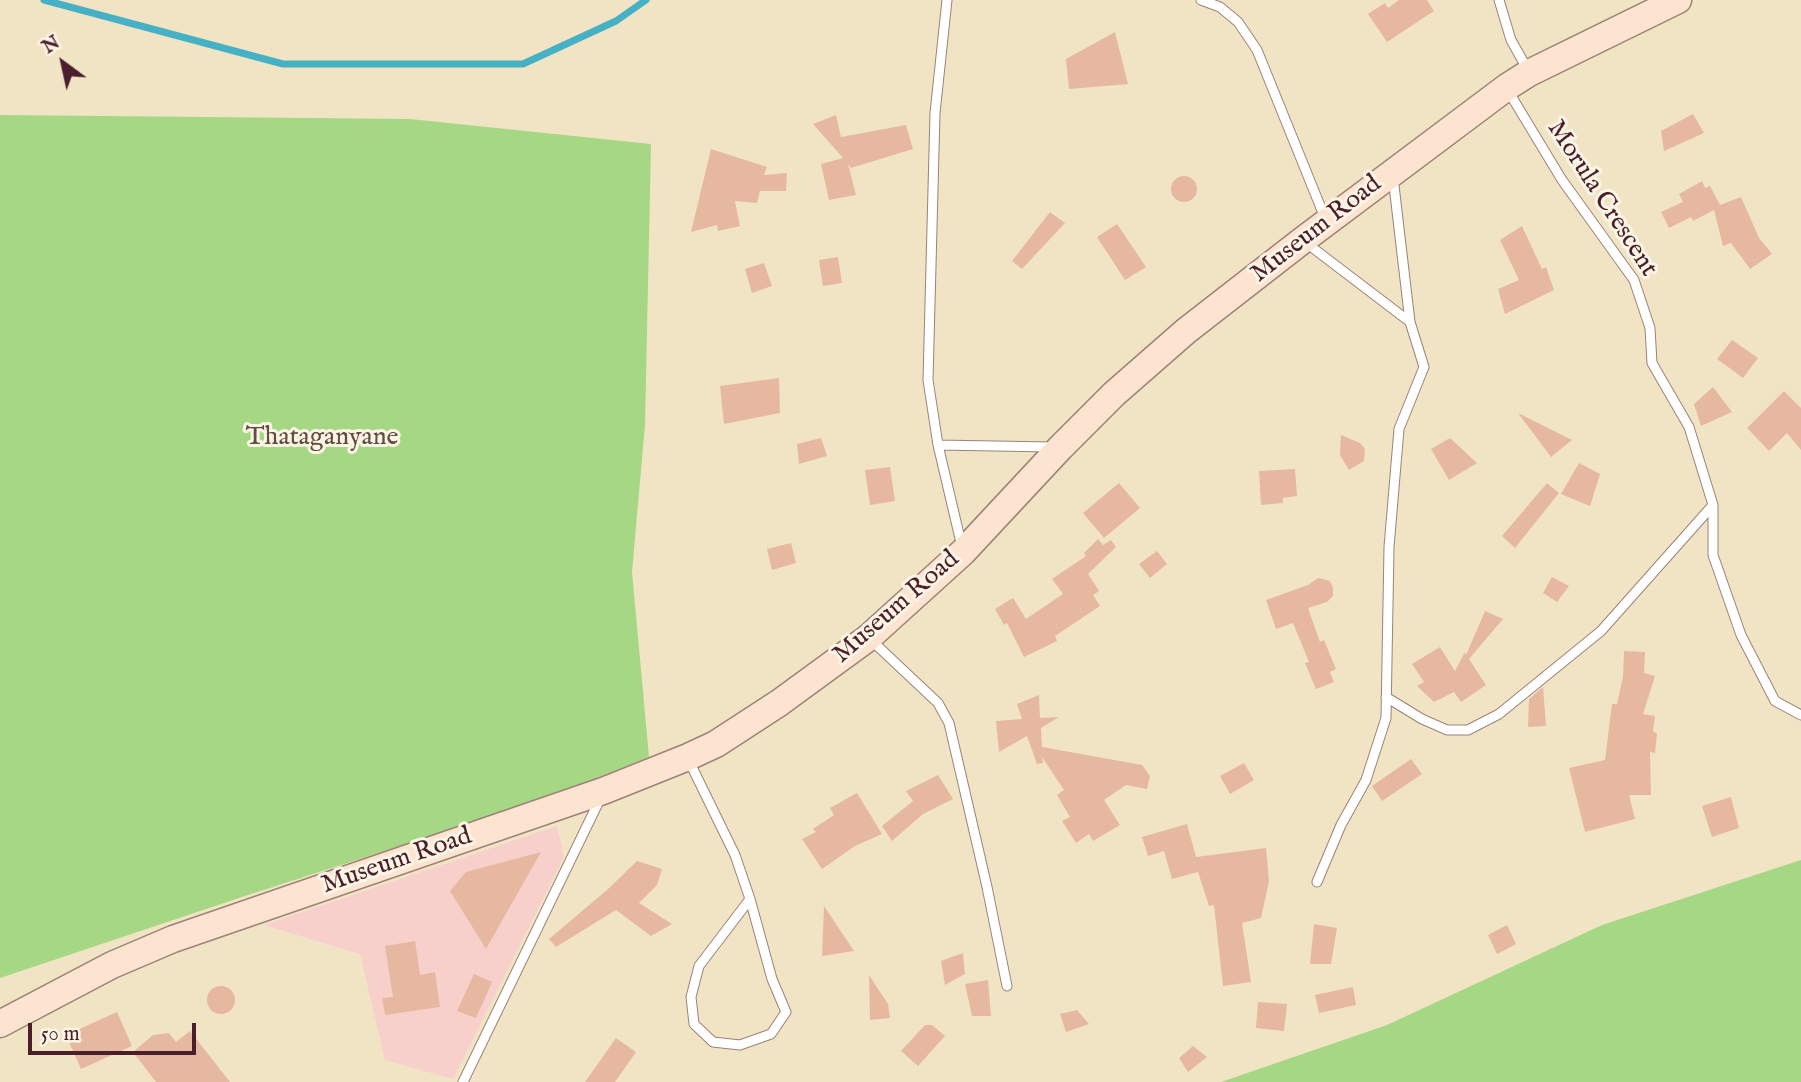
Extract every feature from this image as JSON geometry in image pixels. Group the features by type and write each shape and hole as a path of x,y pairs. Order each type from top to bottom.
{"street":[{"name":"Museum Road","path":"0,1024 112,965 173,939 603,791 716,744 779,703 868,638 963,552 1114,394 1186,331 1303,240 1507,87 1529,73 1678,0"}],"lane":[{"path":"947,0 935,113 928,380 938,445 963,552"},
{"path":"1201,0 1220,7 1238,22 1256,50 1327,223"},
{"path":"1499,0 1511,40 1529,73"},
{"name":"Morula Crescent","path":"1507,87 1562,180 1634,280 1650,328 1652,363 1689,427 1713,505 1713,555 1741,635 1775,701 1801,715"},
{"path":"1317,882 1340,825 1366,780 1386,718 1389,547 1399,429 1424,368 1410,322 1393,172"},
{"path":"1303,240 1410,322"},
{"path":"938,445 1060,448"},
{"path":"1386,697 1422,719 1447,730 1468,730 1499,714 1601,631 1713,505"},
{"path":"868,638 938,703 949,723 988,887 1007,986"},
{"path":"688,757 735,855 750,899 772,979 786,1012 771,1034 740,1045 713,1042 694,1024 691,997 699,966 750,899"},
{"path":"463,1082 603,791"}],"shaded area":[{"path":"557,826 564,857 453,1079 385,1060 360,954 264,925"}],"green space":[{"name":"Thataganyane","path":"0,115 410,119 651,144 645,425 632,572 649,757 539,801 0,978"},
{"path":"1801,860 1801,1082 1221,1082 1387,1025 1602,925"}],"building":[{"path":"1399,0 1427,0 1434,11 1387,42 1368,14 1385,3 1388,8"},
{"path":"1115,32 1128,84 1069,89 1066,59"},
{"path":"1693,114 1704,133 1664,151 1661,131"},
{"path":"836,115 841,137 906,125 913,149 851,168 848,164 856,195 829,200 821,164 843,158 813,124"},
{"path":"711,149 767,167 764,175 787,173 786,191 760,191 757,203 735,201 740,226 718,231 717,225 691,232"},
{"path":"1184,176 1193,180 1197,189 1193,198 1184,202 1175,198 1171,189 1175,180"},
{"path":"1702,181 1705,188 1710,186 1720,205 1741,197 1759,238 1772,254 1750,269 1731,243 1723,246 1714,210 1693,221 1691,217 1669,228 1661,212 1683,202 1679,194"},
{"path":"1050,212 1065,223 1022,269 1012,261"},
{"path":"1117,224 1146,267 1125,280 1097,237"},
{"path":"1522,226 1542,269 1546,267 1554,290 1505,314 1498,289 1519,280 1500,240"},
{"path":"838,257 842,283 823,286 819,260"},
{"path":"764,263 772,286 752,293 745,269"},
{"path":"1732,340 1758,358 1743,378 1717,359"},
{"path":"779,378 780,413 724,424 720,386"},
{"path":"1713,387 1732,412 1701,426 1694,404"},
{"path":"1784,391 1801,408 1801,450 1787,433 1769,451 1747,428"},
{"path":"1518,413 1572,440 1551,457"},
{"path":"1341,435 1360,443 1365,449 1364,461 1349,470 1340,455"},
{"path":"821,438 827,456 799,464 797,444"},
{"path":"1450,438 1477,463 1449,480 1431,449"},
{"path":"1579,463 1600,474 1590,506 1561,494"},
{"path":"890,467 895,501 870,505 865,470"},
{"path":"1295,469 1297,496 1283,498 1283,503 1261,505 1259,471"},
{"path":"1119,483 1140,508 1104,538 1083,513"},
{"path":"1547,483 1559,493 1515,548 1502,536"},
{"path":"1098,539 1103,545 1111,540 1116,547 1088,574 1099,591 1093,595 1100,606 1055,636 1057,641 1024,657 1007,623 1004,625 995,609 1013,598 1026,619 1063,594 1052,579 1086,556 1084,553"},
{"path":"791,543 796,563 772,570 767,549"},
{"path":"1157,551 1167,564 1150,578 1139,564"},
{"path":"1552,577 1569,586 1557,602 1543,593"},
{"path":"1318,578 1330,581 1333,596 1327,602 1308,608 1320,642 1324,640 1336,669 1330,672 1334,682 1316,689 1305,663 1309,662 1293,623 1276,629 1266,600 1308,585"},
{"path":"1485,611 1503,619 1469,659 1486,685 1461,702 1454,692 1434,702 1417,686 1424,682 1412,664 1440,647 1455,671 1465,652 1466,655"},
{"path":"1624,651 1645,652 1644,673 1655,676 1643,714 1655,716 1653,731 1657,734 1655,753 1650,752 1651,795 1629,795 1635,819 1585,832 1569,768 1605,760 1612,704 1617,704 1623,677"},
{"path":"1543,687 1546,726 1528,727 1529,699"},
{"path":"1039,695 1040,718 1059,717 1041,728 1042,747 1142,765 1150,776 1147,789 1126,785 1104,800 1120,825 1093,841 1089,834 1076,843 1062,821 1070,817 1057,795 1064,790 1042,757 1043,763 1037,764 1027,736 999,752 996,721 1022,719 1017,704"},
{"path":"1411,759 1422,774 1382,801 1372,786"},
{"path":"1244,763 1254,780 1230,794 1220,776"},
{"path":"938,775 953,799 923,814 892,841 882,826 913,801 906,791"},
{"path":"857,793 882,834 855,846 822,869 802,839 816,832 813,829 834,815 830,808"},
{"path":"1731,797 1739,828 1712,837 1702,806"},
{"path":"1187,824 1196,857 1266,848 1269,881 1261,918 1242,923 1251,982 1223,986 1214,905 1209,906 1198,872 1172,879 1164,851 1148,856 1142,837"},
{"path":"541,852 486,949 450,891 466,872"},
{"path":"637,861 662,869 657,885 639,903 672,924 651,936 616,910 556,947 549,939"},
{"path":"824,906 854,951 822,956"},
{"path":"1314,924 1337,928 1331,964 1310,964"},
{"path":"1507,925 1516,944 1497,954 1488,935"},
{"path":"415,941 420,975 435,972 440,1007 385,1015 382,998 393,997 385,946"},
{"path":"963,953 965,974 945,985 941,961"},
{"path":"474,974 492,982 476,1018 457,1011"},
{"path":"869,975 888,1004 890,1018 870,1020"},
{"path":"988,980 991,1016 972,1016 965,984"},
{"path":"221,986 231,990 235,1000 231,1010 221,1014 211,1010 207,1000 211,990"},
{"path":"1353,987 1356,1005 1319,1013 1315,995"},
{"path":"1258,1002 1287,1004 1284,1031 1256,1028"},
{"path":"1077,1010 1089,1024 1066,1032 1060,1014"},
{"path":"117,1012 132,1046 81,1069 66,1035"},
{"path":"925,1025 932,1025 945,1036 918,1066 901,1051"},
{"path":"190,1031 230,1082 156,1082 133,1052 153,1035 169,1033 176,1042"},
{"path":"616,1038 636,1052 615,1082 585,1082"},
{"path":"1193,1046 1207,1057 1188,1072 1179,1058"}],"waterway":[{"path":"44,0 283,64 523,64 616,21 646,0"}]}
